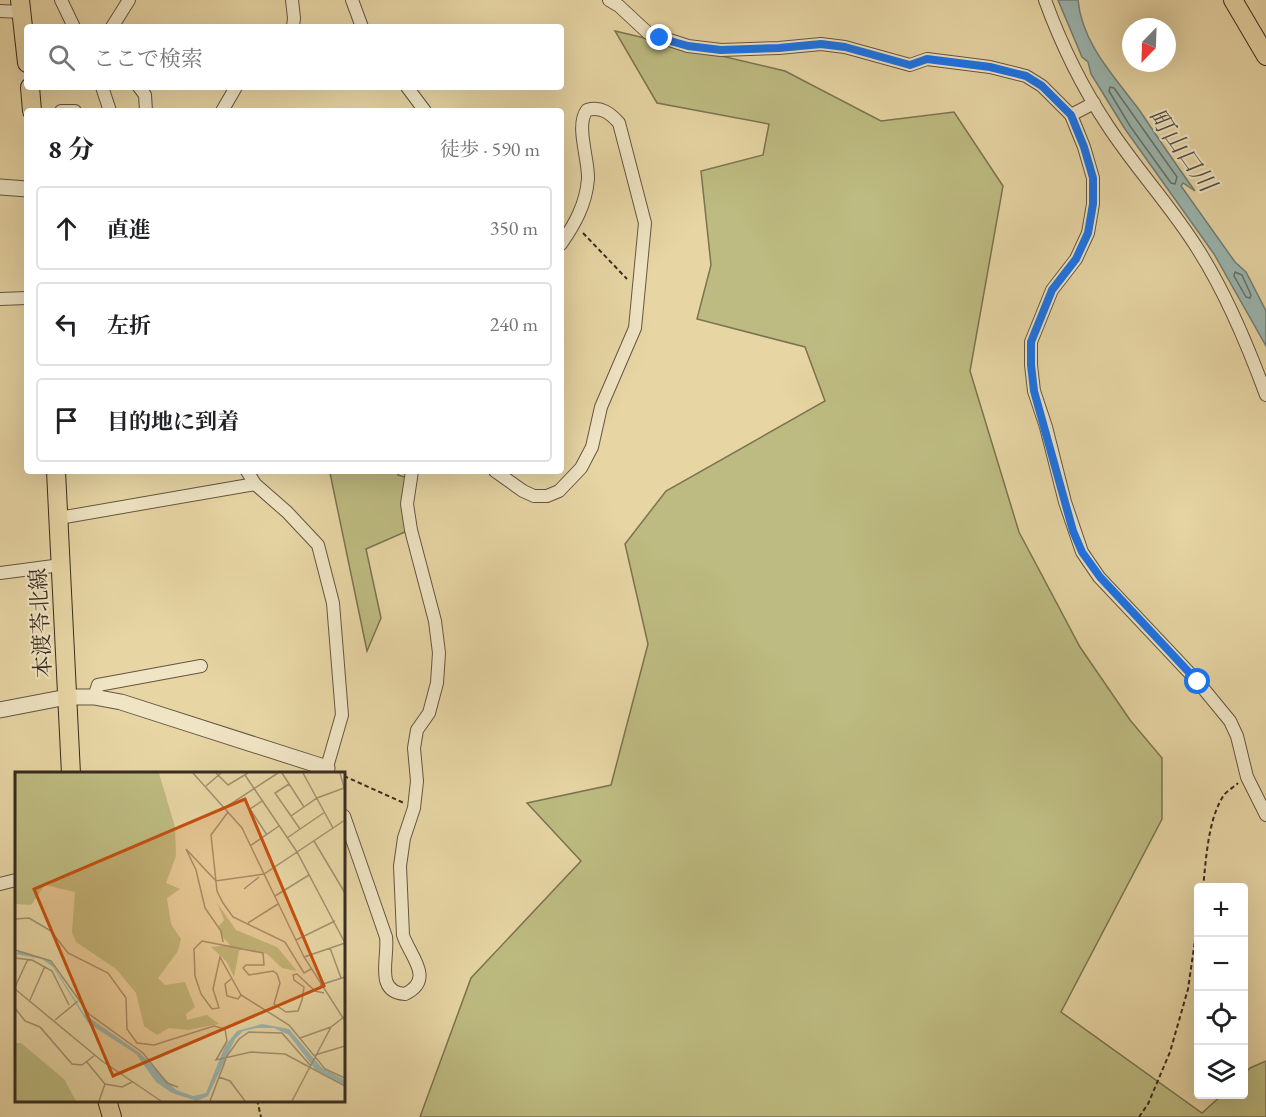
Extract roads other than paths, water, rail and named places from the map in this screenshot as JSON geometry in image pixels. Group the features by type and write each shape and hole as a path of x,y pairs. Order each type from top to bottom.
{"main road":[{"path":"1233,0 1266,56"},
{"path":"20,6 24,39"},
{"path":"30,90 32,108"},
{"name":"本渡苓北線","path":"56,474 70,772"},
{"path":"107,1102 112,1117"}],"street":[{"path":"61,0 73,24"},
{"path":"114,24 129,0"},
{"path":"292,0 293,24"},
{"path":"352,0 361,24"},
{"path":"609,0 619,6 648,33 688,46 721,50 821,44 845,47 910,65 927,59 990,67 1026,76 1042,86 1071,115 1093,178 1093,204 1088,233 1076,259 1052,290 1031,342 1034,391 1073,531 1082,552 1100,577 1198,682 1230,721 1238,736 1246,777 1266,815"},
{"path":"1045,0 1066,51 1108,127 1199,251 1222,293 1255,364 1266,395"},
{"path":"0,11 20,6"},
{"path":"103,90 109,108"},
{"path":"141,90 145,95 146,108"},
{"path":"224,108 235,90"},
{"path":"409,90 423,108"},
{"path":"1071,115 1094,103"},
{"path":"499,474 534,496 547,496 560,491 581,468 592,447 601,407 635,328 645,224 618,123 611,114 594,108 587,110 582,120 588,178 585,200 575,224 564,240"},
{"path":"0,187 24,189"},
{"path":"0,299 24,298"},
{"path":"0,710 67,697 93,697 121,702 327,772 342,715 333,603 318,545 287,512 255,484 249,474"},
{"path":"345,819 386,937 385,979 387,986 392,991 405,994 411,991 419,978 417,962 403,935 400,866 404,838 414,808 417,782 414,747 417,730 429,712 437,683 439,653 435,621 411,530 407,504 412,474"},
{"path":"59,518 255,484"},
{"path":"0,573 61,564"},
{"path":"93,697 98,685 201,666"},
{"path":"0,884 15,880"}],"water":[{"path":"1058,0 1078,0 1086,31 1101,59 1195,191 1183,183 1181,186 1235,262 1246,272 1266,311 1266,346 1214,254 1125,129 1091,74 1088,62 1082,57"}],"water label":[{"name":"町山口川","path":"1182,150"}]}
